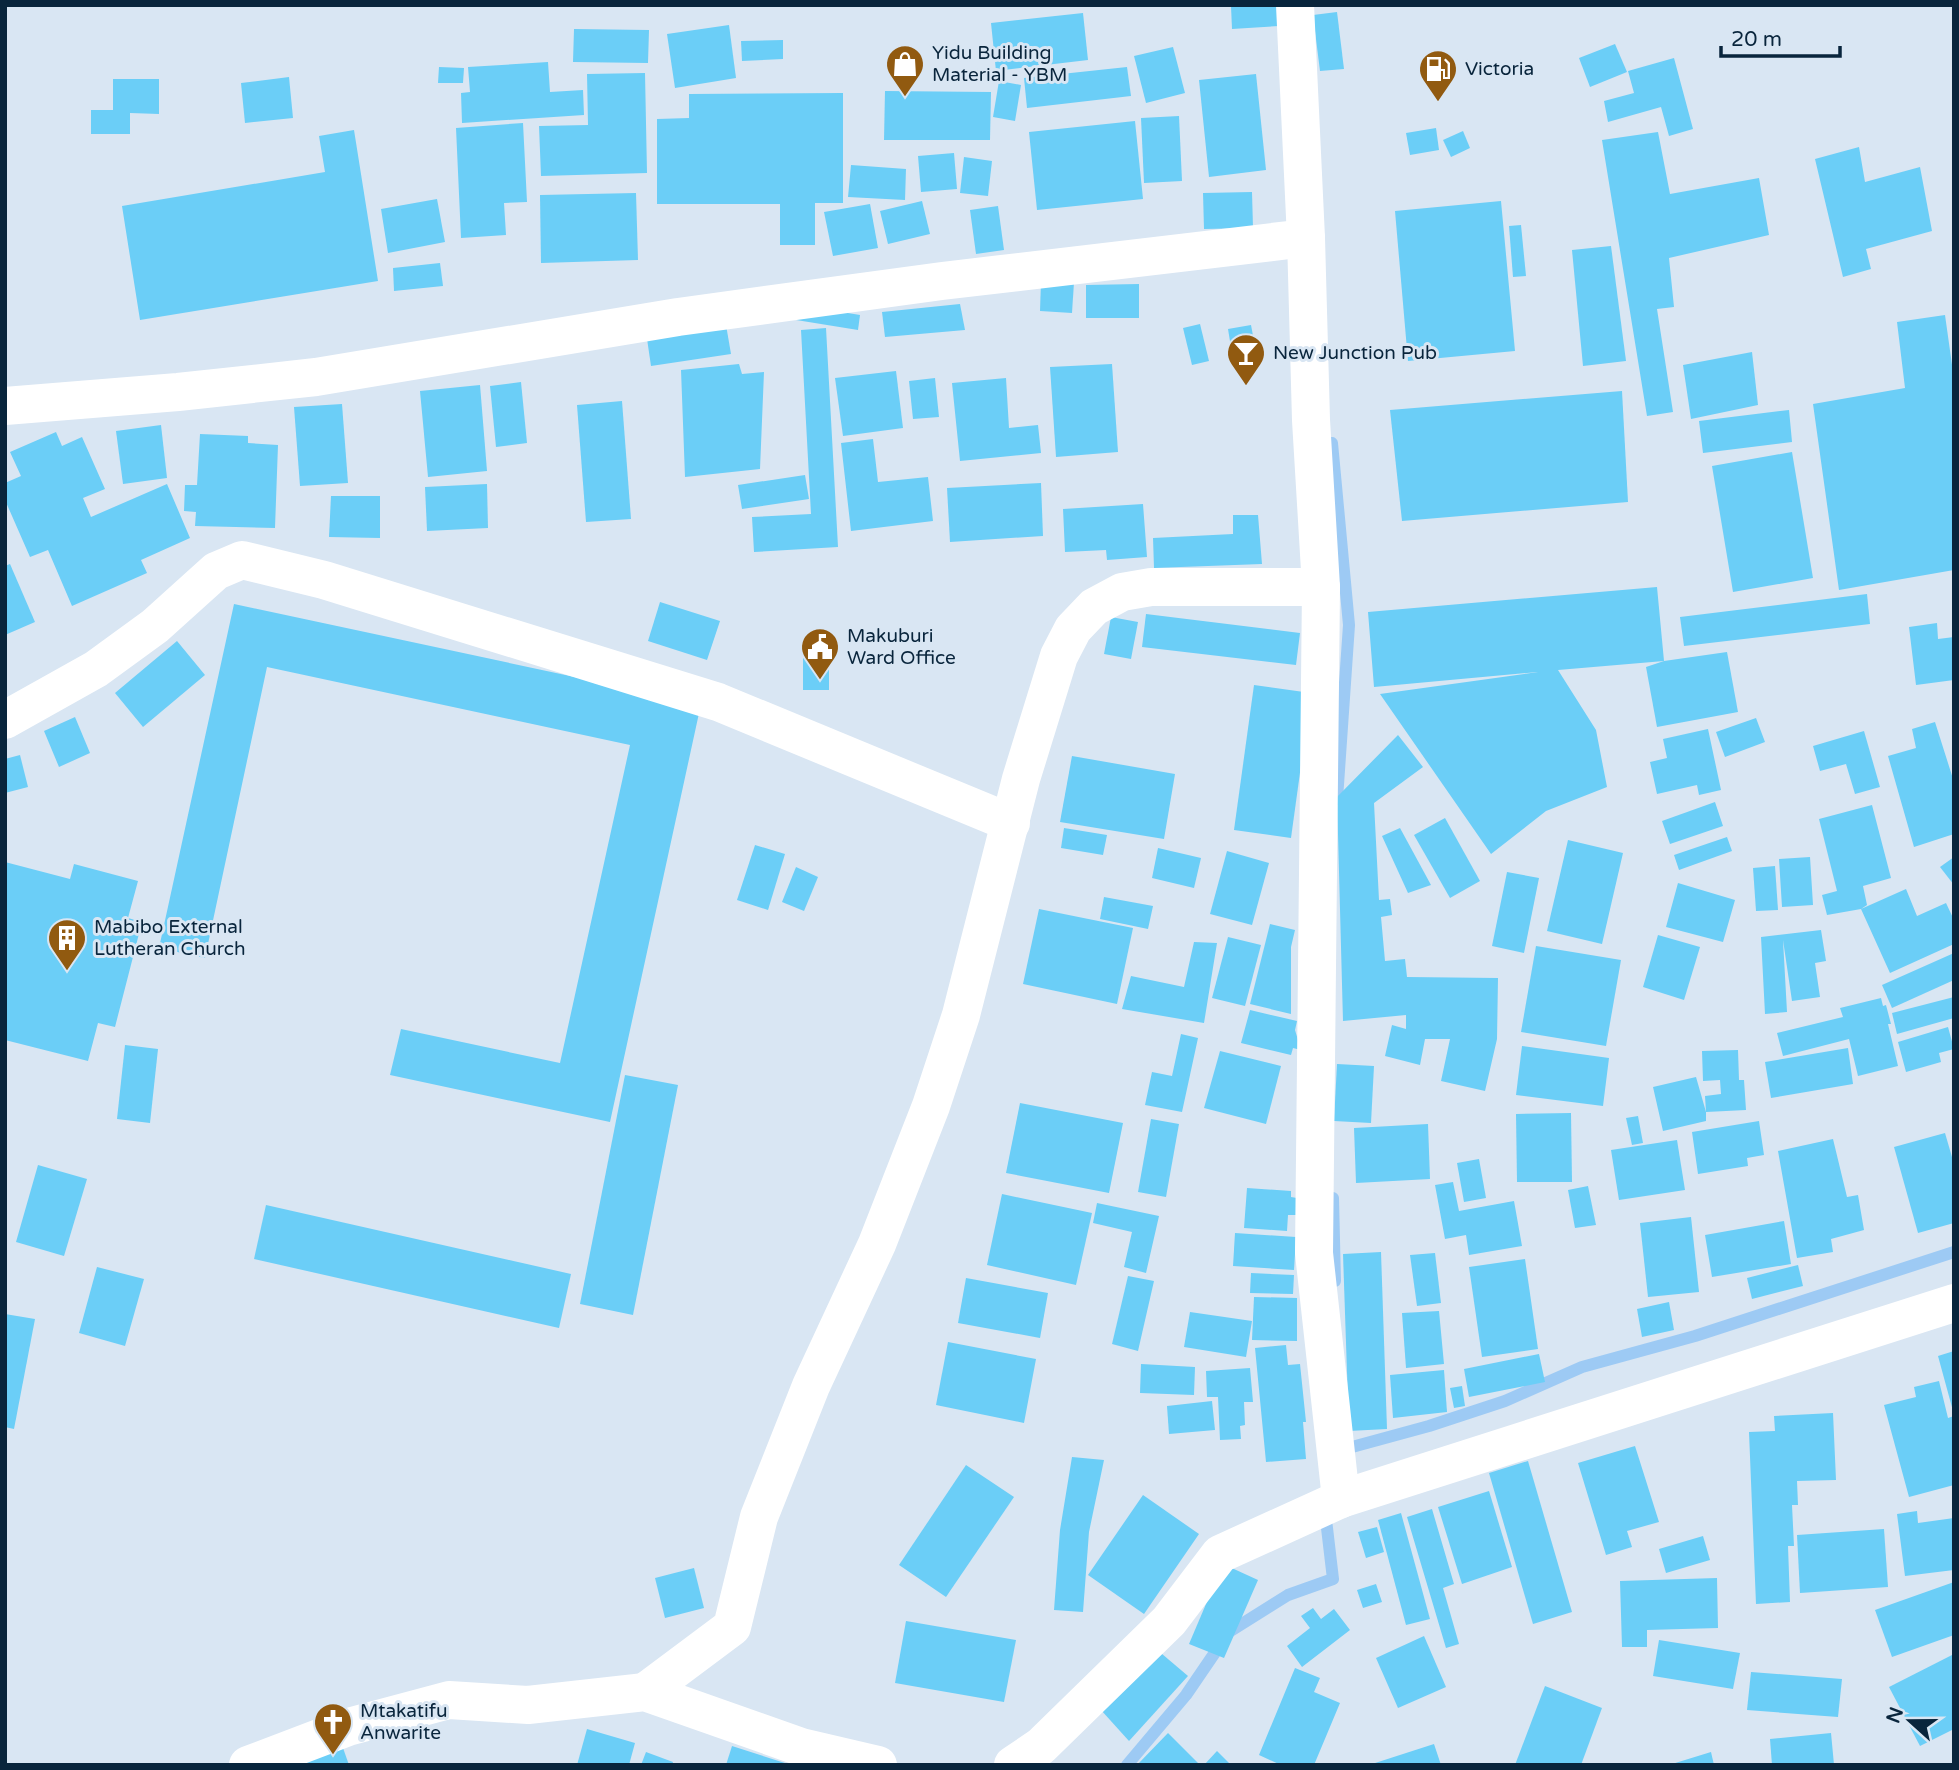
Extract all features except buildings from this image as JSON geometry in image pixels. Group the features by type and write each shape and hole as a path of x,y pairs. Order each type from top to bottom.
{"street":[{"path":"1295,5 1311,421 1321,587 1314,1253 1341,1499"},
{"path":"5,406 178,392 316,377 678,317 956,279 1306,238"},
{"path":"5,720 96,668 155,626 216,571 242,560 324,580 718,702 1010,823"},
{"path":"645,1692 732,1627 759,1517 811,1386 877,1244 931,1106 961,1015 1021,779 1059,656 1073,629 1094,607 1122,592 1151,587 1321,587"},
{"path":"1013,1765 1041,1746 1169,1621 1220,1554 1341,1499 1954,1303"},
{"path":"248,1765 348,1727 449,1700 528,1705 645,1692 801,1747 878,1765"}],"waterway":[{"path":"1332,443 1349,625 1337,799"},
{"path":"1333,1198 1335,1281"},
{"path":"1341,1450 1429,1426 1505,1401 1582,1367 1695,1336 1954,1252"},
{"path":"1127,1765 1186,1695 1229,1632 1288,1595 1333,1579 1325,1511"}],"place":[{"name":"Yidu Building Material - YBM","path":"905,98"},
{"name":"Victoria","path":"1438,103"},
{"name":"New Junction Pub","path":"1246,387"},
{"name":"Makuburi Ward Office","path":"820,681"},
{"name":"Mabibo External Lutheran Church","path":"67,972"},
{"name":"Mtakatifu Anwarite","path":"333,1756"}]}
